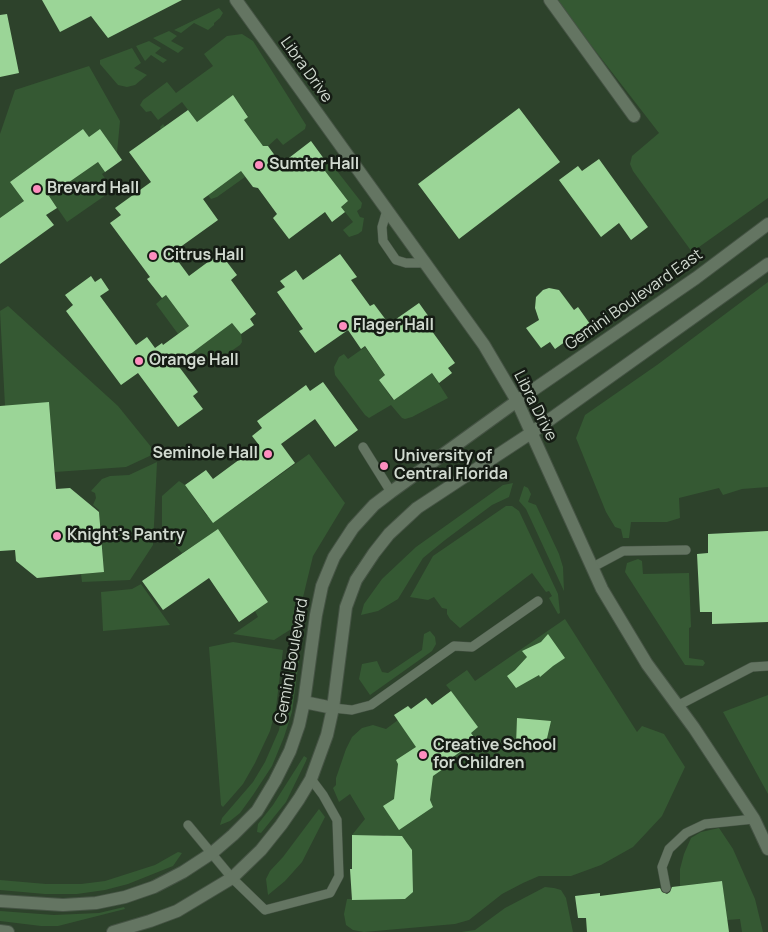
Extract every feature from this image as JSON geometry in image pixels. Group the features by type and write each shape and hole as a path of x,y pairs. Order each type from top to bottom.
{"street":[{"name":"Libra Drive","path":"236,0 484,345 516,401 602,589 647,664 694,728 754,819 768,849"},
{"path":"550,0 634,116"},
{"name":"Gemini Boulevard East","path":"516,401 696,278 768,224"},
{"path":"113,932 177,912 232,878 261,850 300,799 311,779 327,735 346,607 356,580 374,552 389,534 417,508 531,433 768,264"},
{"name":"Gemini Boulevard","path":"0,902 63,905 96,903 125,897 154,887 184,872 212,853 233,835 256,811 290,751 299,725 304,702 322,586 334,557 353,528 374,505 516,401"},
{"path":"304,702 332,708"},
{"path":"0,931 8,932"}],"lane":[{"path":"387,210 382,226 383,241 396,260 406,263 426,263"},
{"path":"363,446 391,492"},
{"path":"592,567 623,551 686,550"},
{"path":"332,708 352,710 372,705 454,646 472,647 538,601"},
{"path":"677,706 752,667 768,666"},
{"path":"188,825 232,878 265,910 330,893 339,876 337,820 323,795 311,779"},
{"path":"666,888 662,867 668,849 686,833 704,824 754,819"}],"shaded area":[{"name":"University of Central Florida","path":"0,0 768,0 768,932 0,932"},
{"path":"556,0 768,0 768,198 692,252 633,171 630,164 632,156 659,133"},
{"path":"219,8 223,13 208,30 194,23 181,33 174,30"},
{"path":"169,31 177,36 171,41 184,48 178,53 153,38"},
{"path":"242,34 253,41 306,125 305,129 283,145 277,138 268,146 263,146 244,120 248,116 233,96 197,122 182,102 158,120 151,111 146,112 140,105 143,100 167,82 176,93 213,66 204,54 227,36"},
{"path":"149,41 161,48 155,53 167,60 163,63 151,55 145,61 136,46"},
{"path":"132,48 141,63 134,68 147,75 135,85 127,87 118,85 100,64 100,60"},
{"path":"89,66 120,121 117,153 100,129 89,137 83,129 10,182 24,201 0,218 0,134 15,90"},
{"path":"163,124 196,168 241,171 245,177 217,197 211,199 162,134 160,127"},
{"path":"98,162 105,172 102,174 113,190 67,222 49,196"},
{"path":"330,162 362,203 361,208 357,211 360,217 364,218 362,231 349,237 343,230 353,222 341,207 348,201 322,167"},
{"path":"768,282 768,487 742,489 723,495 719,488 679,498 680,518 667,522 631,522 629,538 623,538 621,529 615,527 606,512 576,438 585,415 657,365"},
{"path":"166,295 189,326 183,330 197,349 232,323 241,334 242,342 214,363 207,364 198,361 156,304"},
{"path":"8,306 118,406 156,453 126,467 55,472 49,403 5,406 0,311"},
{"path":"365,347 385,375 379,380 393,400 432,373 448,398 405,419 391,405 369,418 335,375 334,367 339,357 344,354 348,359"},
{"path":"309,454 345,503 313,556 296,626 274,640 233,634 258,617 255,611 268,602 218,530 182,553 162,531 162,496 179,481 185,485 207,516 224,515"},
{"path":"157,462 153,545 130,580 82,582 81,574 104,572 99,510 93,505 96,498 95,493 91,491 102,479 110,476 129,475"},
{"path":"513,483 509,497 492,505 423,558 398,599 378,611 361,615 364,604 382,579 416,547 503,485"},
{"path":"524,486 528,488 531,494 528,502 536,505 559,554 563,567 564,591 526,509 519,501"},
{"path":"506,506 512,506 519,511 558,594 560,613 558,614 549,598 552,596 549,591 546,592 532,573 460,628 450,619 447,609 442,608 434,597 428,600 410,597 433,556"},
{"path":"638,559 642,561 643,574 689,573 691,627 689,628 689,658 703,660 705,663 703,666 685,665 625,572 627,563"},
{"path":"141,584 170,625 103,631 101,592 132,589"},
{"path":"565,619 637,732 642,726 664,734 685,767 662,816 633,847 601,865 571,876 539,876 502,894 469,920 455,924 364,932 353,930 346,925 344,914 347,899 405,899 413,891 412,853 406,841 398,841 384,835 352,835 365,819 350,794 339,802 333,788 336,785 336,778 352,737 362,728 373,725 386,729 398,720 432,705 451,691 446,685 467,670 475,681"},
{"path":"430,631 435,637 436,644 432,651 370,695 359,679 362,664 377,661 382,672 388,673 422,650 424,634"},
{"path":"233,642 283,650 276,708 270,731 243,784 223,807 221,805 209,647"},
{"path":"292,652 300,653 292,712 272,766 240,813 230,821 220,825 222,818 253,782 265,762 279,730"},
{"path":"768,695 768,794 723,712"},
{"path":"304,756 307,758 306,761 286,802 261,833 257,832 258,824 273,805"},
{"path":"319,809 325,817 302,862 285,881 268,895 266,879 270,871 283,857"},
{"path":"719,828 733,849 755,899 763,932 742,932 740,919 727,920 722,881 680,886 680,869 691,838 701,832"},
{"path":"178,852 182,853 173,866 128,884 105,890 77,894 45,894 0,890 0,880 46,884 81,884 105,881 155,865"},
{"path":"545,887 561,890 566,898 573,932 461,932 475,930 505,908"},
{"path":"124,907 125,909 58,926 0,921 0,911 54,915 99,913"}],"building":[{"path":"42,0 182,0 108,38 91,16 60,32"},
{"path":"7,14 19,73 0,77 0,15"},
{"path":"233,95 248,117 244,120 263,146 268,146 281,164 311,141 327,163 322,167 348,201 341,207 345,212 332,222 325,212 289,239 273,218 277,214 258,188 253,187 241,171 203,199 218,220 172,253 189,276 220,253 237,275 231,280 256,314 250,319 254,325 241,334 232,323 177,364 198,392 193,396 203,409 178,427 138,373 121,385 66,311 73,305 65,295 91,276 95,282 101,278 109,290 100,296 136,345 147,337 155,348 162,343 163,345 189,326 166,295 162,298 147,279 150,277 110,223 121,215 115,208 151,182 129,152 188,110 197,122"},
{"path":"519,108 560,162 459,239 418,184"},
{"name":"Brevard Hall","path":"83,129 89,137 100,129 122,160 105,172 98,162 49,196 57,208 46,215 54,225 0,264 0,218 24,201 10,182"},
{"path":"599,159 648,227 631,240 619,223 601,237 559,180 578,166 582,171"},
{"name":"Flager Hall","path":"340,254 357,277 351,280 370,306 374,304 389,324 419,303 434,324 429,327 455,363 448,368 452,373 439,383 432,373 394,400 379,380 385,375 365,346 361,349 348,330 315,353 299,331 303,329 277,292 285,287 280,281 296,270 303,280"},
{"path":"549,288 559,290 574,310 578,307 590,324 555,349 550,342 541,348 526,328 539,320 535,308 536,297 543,290"},
{"name":"Seminole Hall","path":"323,382 358,430 335,447 315,419 281,444 295,463 213,523 185,485 206,470 213,479 259,445 252,436 262,428 257,421 306,385 310,391"},
{"path":"49,402 56,489 70,488 99,512 104,572 37,578 16,561 15,550 0,551 0,406"},
{"path":"218,529 268,602 239,622 209,578 163,610 142,581"},
{"path":"768,531 768,622 712,624 712,612 700,612 697,554 708,553 708,534"},
{"path":"548,634 565,658 540,677 539,675 516,688 507,676 527,657 522,651 541,642"},
{"name":"Creative School for Children","path":"451,691 478,727 471,733 476,740 441,766 443,769 433,776 430,800 433,807 399,830 383,806 394,799 398,764 396,760 416,747 394,715 408,706 411,709 426,698 432,705"},
{"path":"517,718 551,721 545,747 516,745"},
{"path":"352,835 402,836 412,850 413,892 405,899 352,900 350,869 352,869"},
{"path":"722,881 729,932 587,932 586,918 578,918 575,896 600,893 600,896 660,888 662,892 667,894 672,887"}],"place":[{"name":"Sumter Hall","path":"259,165"},
{"name":"Brevard Hall","path":"37,189"},
{"name":"Citrus Hall","path":"153,256"},
{"name":"Flager Hall","path":"343,326"},
{"name":"Orange Hall","path":"139,361"},
{"name":"Seminole Hall","path":"268,454"},
{"name":"University of Central Florida","path":"384,466"},
{"name":"Knight's Pantry","path":"57,536"},
{"name":"Creative School for Children","path":"423,755"}]}
